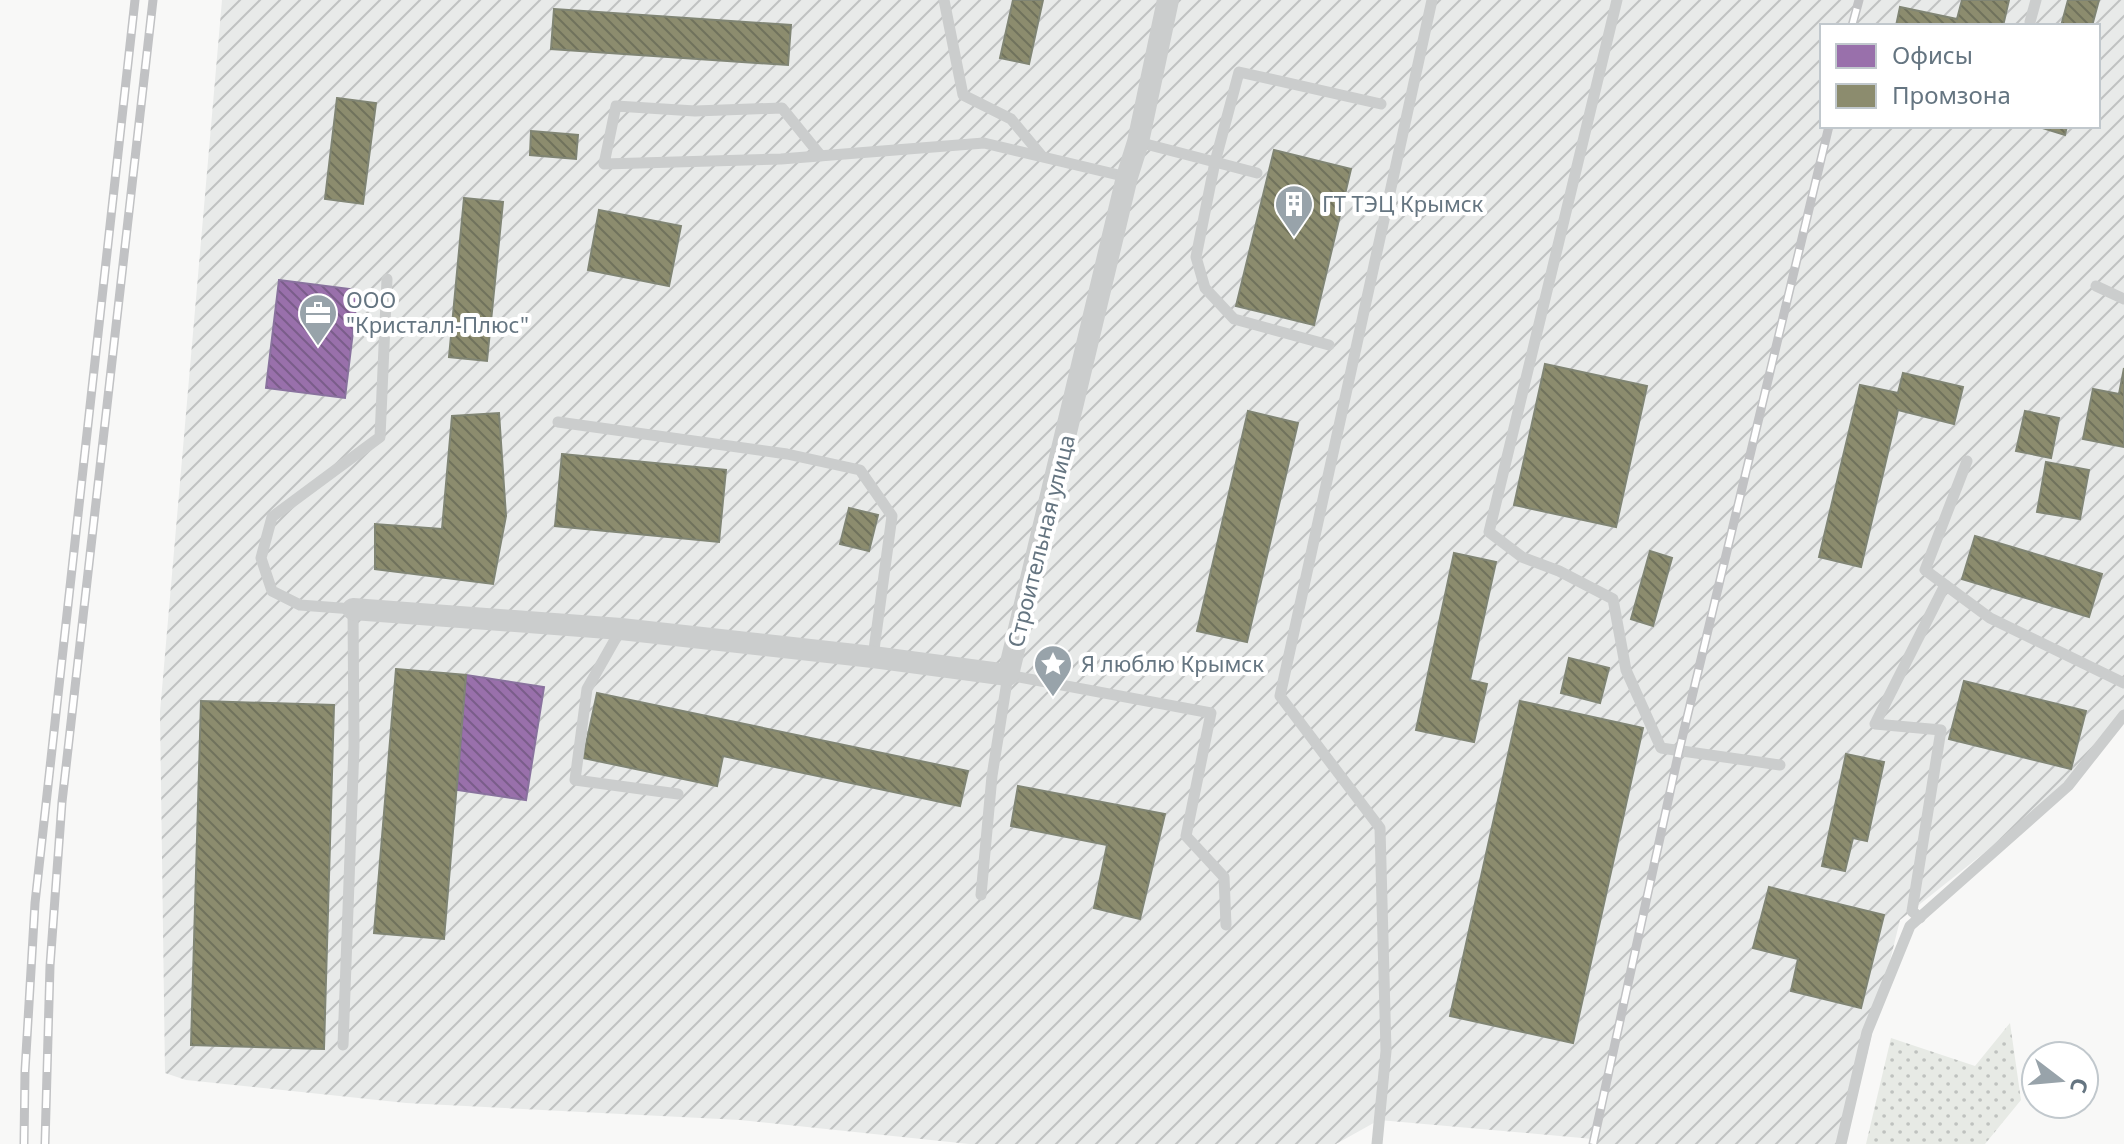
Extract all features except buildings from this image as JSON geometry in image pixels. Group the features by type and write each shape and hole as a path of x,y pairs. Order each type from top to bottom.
{"street":[{"name":"Строительная улица","path":"353,609 621,629 1008,675 1138,142 1168,0"}],"lane":[{"path":"944,0 963,95 1011,119 1041,155"},
{"path":"1377,1144 1386,1051 1380,828 1280,696 1432,0"},
{"path":"1617,0 1489,532 1522,557 1559,571 1613,599 1626,670 1661,748 1780,765"},
{"path":"2030,22 2036,0"},
{"path":"1329,345 1234,319 1205,288 1196,257 1215,162 1239,72 1381,104"},
{"path":"821,156 782,108 695,111 616,106 604,164 781,159 821,156 984,143 1127,177"},
{"path":"1138,142 1257,173"},
{"path":"343,1045 354,746 353,609 300,605 272,591 261,558 272,517 380,437 387,279"},
{"path":"2096,286 2124,299"},
{"path":"558,422 787,454 860,470 892,516 873,657"},
{"path":"1967,461 1925,570 1990,618 2123,679"},
{"path":"1920,918 1912,911 1941,730 1875,724 1945,585"},
{"path":"621,629 587,689 575,780 678,794"},
{"path":"981,895 992,771 1008,675 1211,713 1186,836 1224,877 1226,925"},
{"path":"1841,1144 1867,1032 1910,926 2068,786 2124,715"}],"shaded area":[{"path":"222,0 2124,0 2124,710 2098,757 2068,786 1900,920 1845,1144 1593,1144 1593,1139 1379,1120 1336,1144 969,1144 740,1120 406,1103 186,1080 165,1073 160,712"},
{"path":"2010,1023 2020,1101 1985,1144 1866,1144 1891,1038 1975,1066"}],"railway":[{"path":"24,1144 35,903 135,0"},
{"path":"45,1144 50,966 62,802 153,0"},
{"path":"1853,24 1859,0"},
{"path":"1593,1144 1679,751 1829,128"}],"place":[{"name":"ГТ ТЭЦ Крымск","path":"1294,238"},
{"name":"ООО \"Кристалл-Плюс\"","path":"318,347"},
{"name":"Я люблю Крымск","path":"1053,698"}]}
